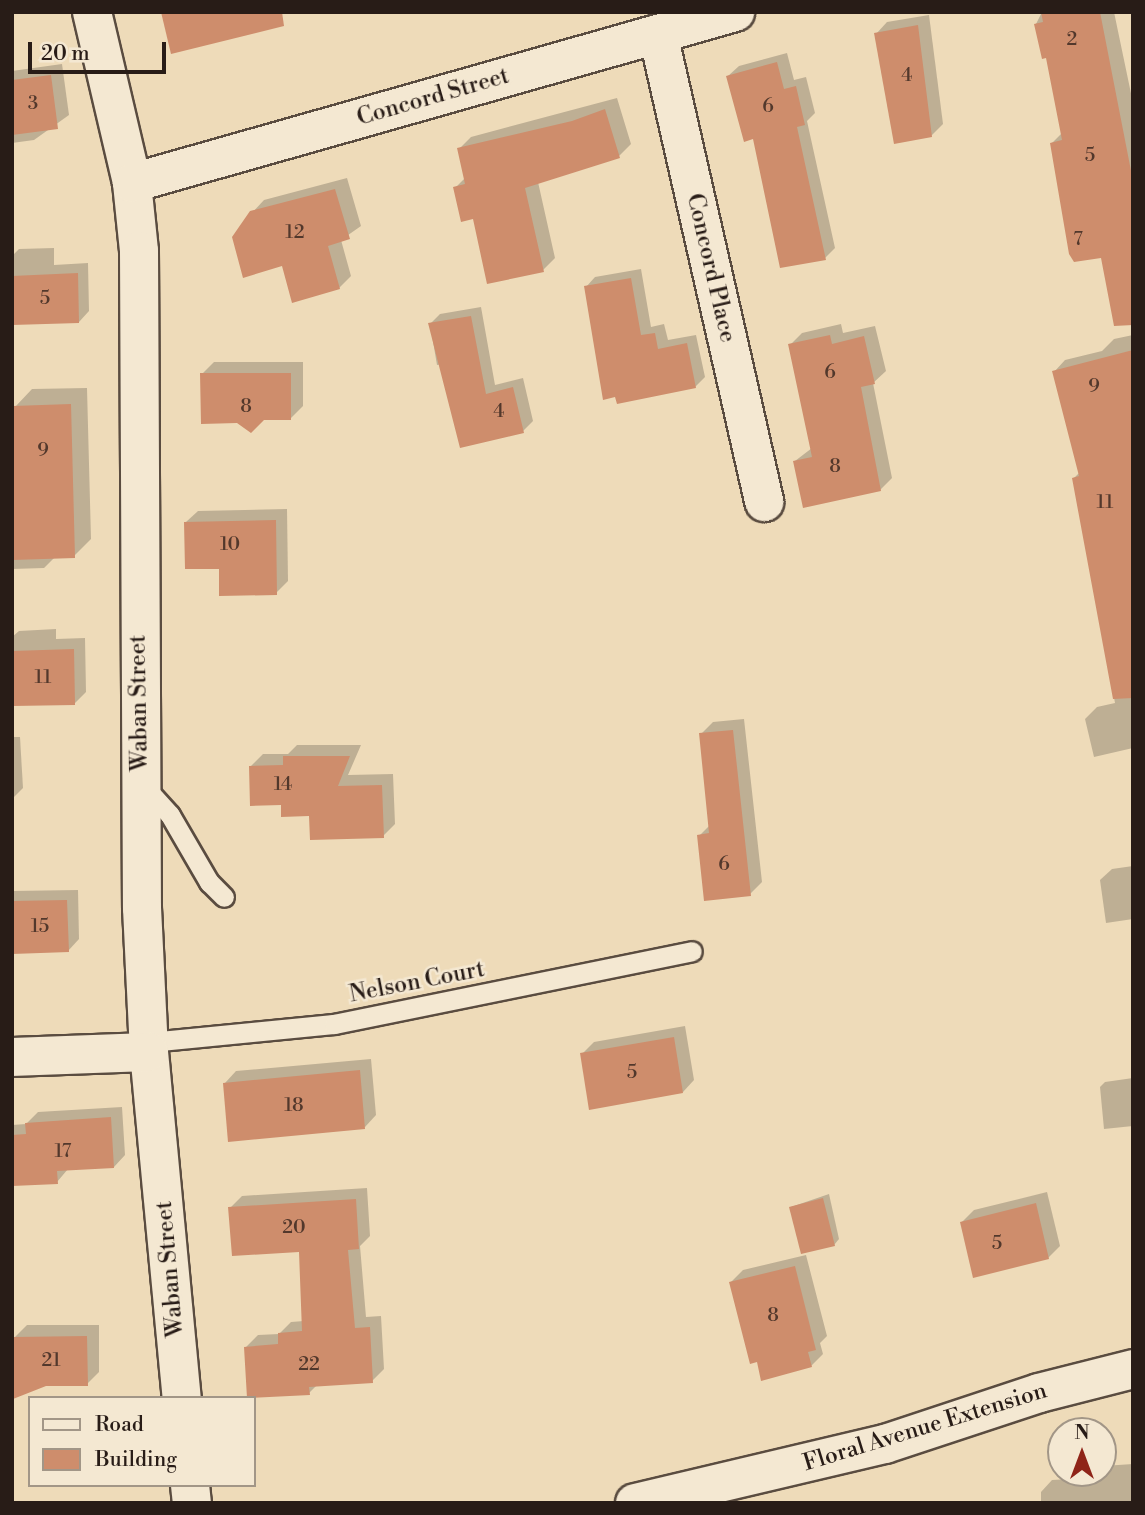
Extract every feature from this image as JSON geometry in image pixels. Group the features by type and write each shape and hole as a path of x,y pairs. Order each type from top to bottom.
{"street":[{"name":"Waban Street","path":"92,12 132,183 142,323 140,782 149,1047 182,1396"},
{"name":"Concord Street","path":"132,183 734,12"},
{"name":"Concord Place","path":"658,34 764,502"},
{"path":"12,1057 149,1047"},
{"name":"Floral Avenue Extension","path":"635,1503 936,1429 1039,1393 1133,1369"}],"lane":[{"path":"140,782 170,815 209,882 224,897"},
{"name":"Nelson Court","path":"149,1047 334,1024 692,951"}],"building":[{"path":"161,12 282,12 284,26 171,54"},
{"path":"1041,12 1100,12 1133,181 1133,325 1114,326 1101,258 1074,262 1069,254 1050,143 1062,140 1046,58 1042,59 1034,24 1043,22"},
{"path":"918,25 932,137 894,144 874,33"},
{"path":"777,62 784,89 796,86 805,125 797,127 826,260 780,268 753,139 744,142 726,76"},
{"path":"51,75 58,129 12,135 12,80"},
{"path":"605,109 620,158 525,188 544,272 487,284 473,219 461,222 453,187 465,184 457,148 572,121"},
{"path":"335,189 350,239 328,246 340,289 292,303 282,266 243,278 232,237 250,211"},
{"path":"78,273 79,323 12,325 12,276"},
{"path":"631,278 641,335 655,333 658,349 687,343 696,388 617,404 615,397 603,400 584,286"},
{"path":"471,316 486,394 513,387 524,433 460,448 428,323"},
{"path":"830,335 832,344 864,336 875,384 861,387 881,491 803,508 793,461 812,457 788,344"},
{"path":"1133,350 1133,698 1113,699 1072,478 1079,476 1052,371"},
{"path":"200,373 291,373 291,420 264,420 251,433 237,423 201,424"},
{"path":"71,404 75,558 12,560 13,406"},
{"path":"276,520 277,595 219,596 219,569 185,569 184,522"},
{"path":"74,649 75,705 12,706 12,651"},
{"path":"733,730 751,896 704,901 697,835 709,833 699,733"},
{"path":"283,756 350,756 338,786 382,785 384,838 310,840 309,816 281,817 281,805 250,806 249,766 283,765"},
{"path":"67,900 69,952 12,954 12,901"},
{"path":"674,1037 683,1093 589,1110 580,1053"},
{"path":"360,1070 365,1129 228,1142 223,1083"},
{"path":"111,1117 114,1168 57,1171 58,1184 12,1186 12,1135 26,1134 25,1123"},
{"path":"823,1198 835,1246 801,1254 789,1207"},
{"path":"356,1199 359,1249 348,1250 355,1328 370,1327 373,1383 309,1387 310,1395 247,1396 244,1347 278,1344 278,1333 302,1331 299,1252 232,1256 228,1207"},
{"path":"1036,1203 1049,1259 973,1278 960,1222"},
{"path":"795,1266 816,1350 808,1352 812,1367 761,1381 757,1362 750,1364 729,1282"},
{"path":"87,1336 88,1386 46,1386 13,1399 14,1337"}]}
